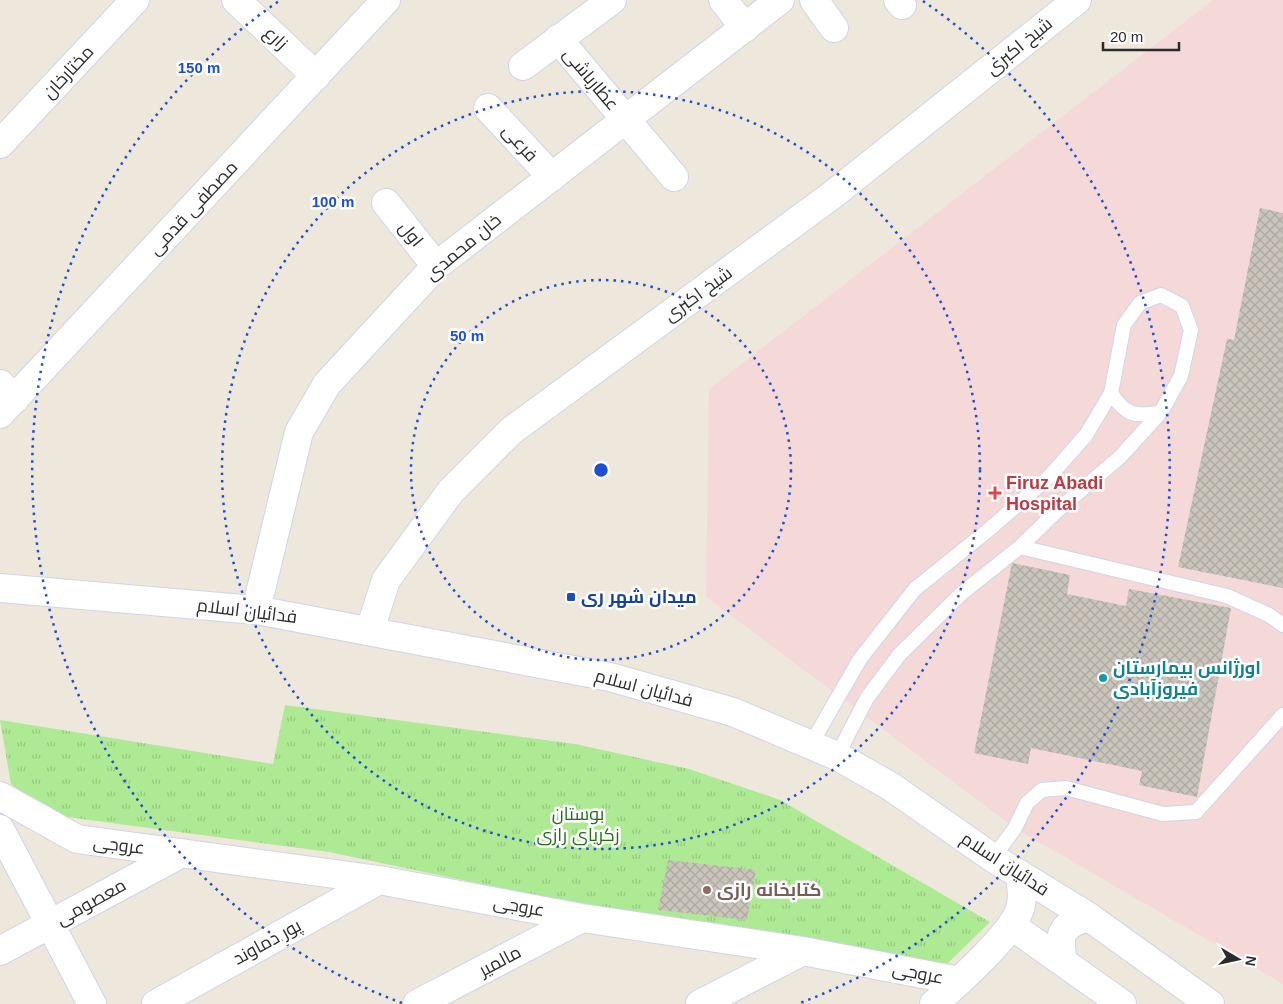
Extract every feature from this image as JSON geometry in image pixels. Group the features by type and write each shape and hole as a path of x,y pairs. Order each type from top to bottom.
{"street":[{"name":"مختارخان","path":"0,144 135,0"},
{"name":"زارع","path":"236,0 316,76"},
{"name":"مصطفی قدمی","path":"5,399 316,76 386,0"},
{"name":"عطارباشی","path":"523,66 612,0"},
{"path":"723,0 745,28"},
{"name":"خان محمدی","path":"256,610 300,432 328,384 436,266 552,177 624,118 780,0"},
{"path":"814,0 834,28"},
{"name":"شیخ اکبری","path":"370,630 386,580 451,491 511,430 832,196 1077,0"},
{"name":"عطارباشی","path":"558,39 674,177"},
{"name":"فرعی","path":"488,108 552,177"},
{"name":"اول","path":"386,203 436,266"},
{"name":"فدائیان اسلام","path":"0,588 256,610 370,630 610,678 734,712 837,756 890,786 993,858 1089,917 1210,1004"},
{"name":"عروجی","path":"0,796 77,840 379,880 582,918 803,951 959,981"},
{"path":"0,829 92,1004"},
{"name":"معصومی","path":"0,951 182,853"},
{"path":"934,1004 1012,926 1021,905 1020,874"},
{"name":"پور دماوند","path":"156,1004 379,880"},
{"path":"1063,962 1059,942 1063,931 1072,922 1089,917"},
{"name":"مالمیر","path":"417,1004 582,918"},
{"path":"1012,926 1122,1004"},
{"path":"700,1004 803,951"}],"lane":[{"path":"811,744 860,659 915,589 992,527 1049,477 1086,435 1111,393 1124,325 1140,303 1161,295 1182,306 1191,330 1181,376 1161,412 1120,457 1058,510 1020,546 962,593 899,655 867,698 837,756"},
{"path":"1111,393 1121,408 1140,416 1161,412"},
{"path":"1020,546 1227,596 1269,615 1283,625"},
{"path":"993,858 1015,828 1028,803 1042,790 1066,788 1163,814 1196,812 1283,715"}],"shaded area":[{"name":"Firuz Abadi Hospital","path":"1213,0 1283,0 1283,984 1015,828 706,597 709,389"}],"green space":[{"name":"بوستان زکریای رازی","path":"285,705 575,744 689,769 780,800 990,922 941,970 563,901 329,852 52,815 11,784 0,720 273,764"}],"building":[{"path":"1260,208 1283,213 1283,588 1178,567 1227,339 1234,340"},
{"name":"اورژانس بیمارستان فیروزآبادی","path":"1012,563 1070,575 1067,594 1126,606 1129,589 1231,608 1197,797 1139,785 1142,771 1031,748 1028,764 974,753"},
{"name":"کتابخانه رازی","path":"668,860 756,870 747,920 658,910"}],"place":[{"name":"Firuz Abadi Hospital","path":"995,493"},
{"name":"میدان شهر ری","path":"571,597"},
{"name":"اورژانس بیمارستان فیروزآبادی","path":"1103,678"},
{"name":"کتابخانه رازی","path":"707,890"}]}
